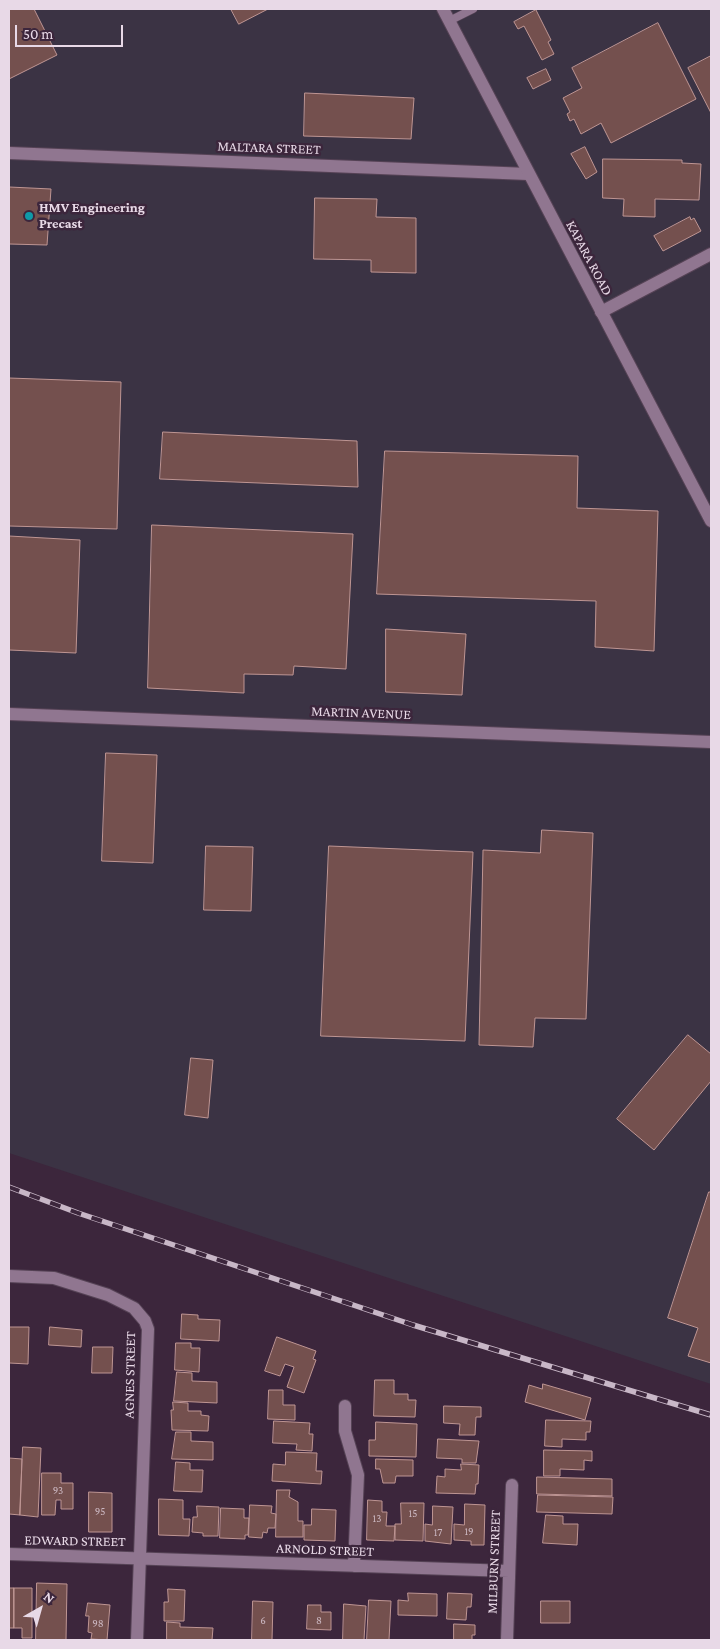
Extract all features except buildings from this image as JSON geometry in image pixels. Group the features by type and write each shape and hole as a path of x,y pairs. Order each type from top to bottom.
{"street":[{"name":"KAPARA ROAD","path":"443,9 711,521"},
{"name":"MALTARA STREET","path":"9,153 528,174"},
{"path":"600,312 711,254"},
{"name":"MARTIN AVENUE","path":"9,714 711,742"},
{"name":"AGNES STREET","path":"9,1276 54,1278 127,1302 145,1321 148,1329 137,1640"},
{"path":"345,1406 346,1431 358,1475 354,1566"},
{"name":"MILBURN STREET","path":"507,1640 512,1485"},
{"name":"EDWARD STREET","path":"9,1554 140,1557"},
{"name":"ARNOLD STREET","path":"140,1557 509,1571"}],"lane":[{"path":"449,21 473,9"}],"shaded area":[{"path":"9,9 711,9 711,1384 9,1153"}],"railway":[{"path":"9,1187 78,1213 413,1325 711,1415"}],"place":[{"name":"HMV Engineering Precast","path":"29,216"}]}
